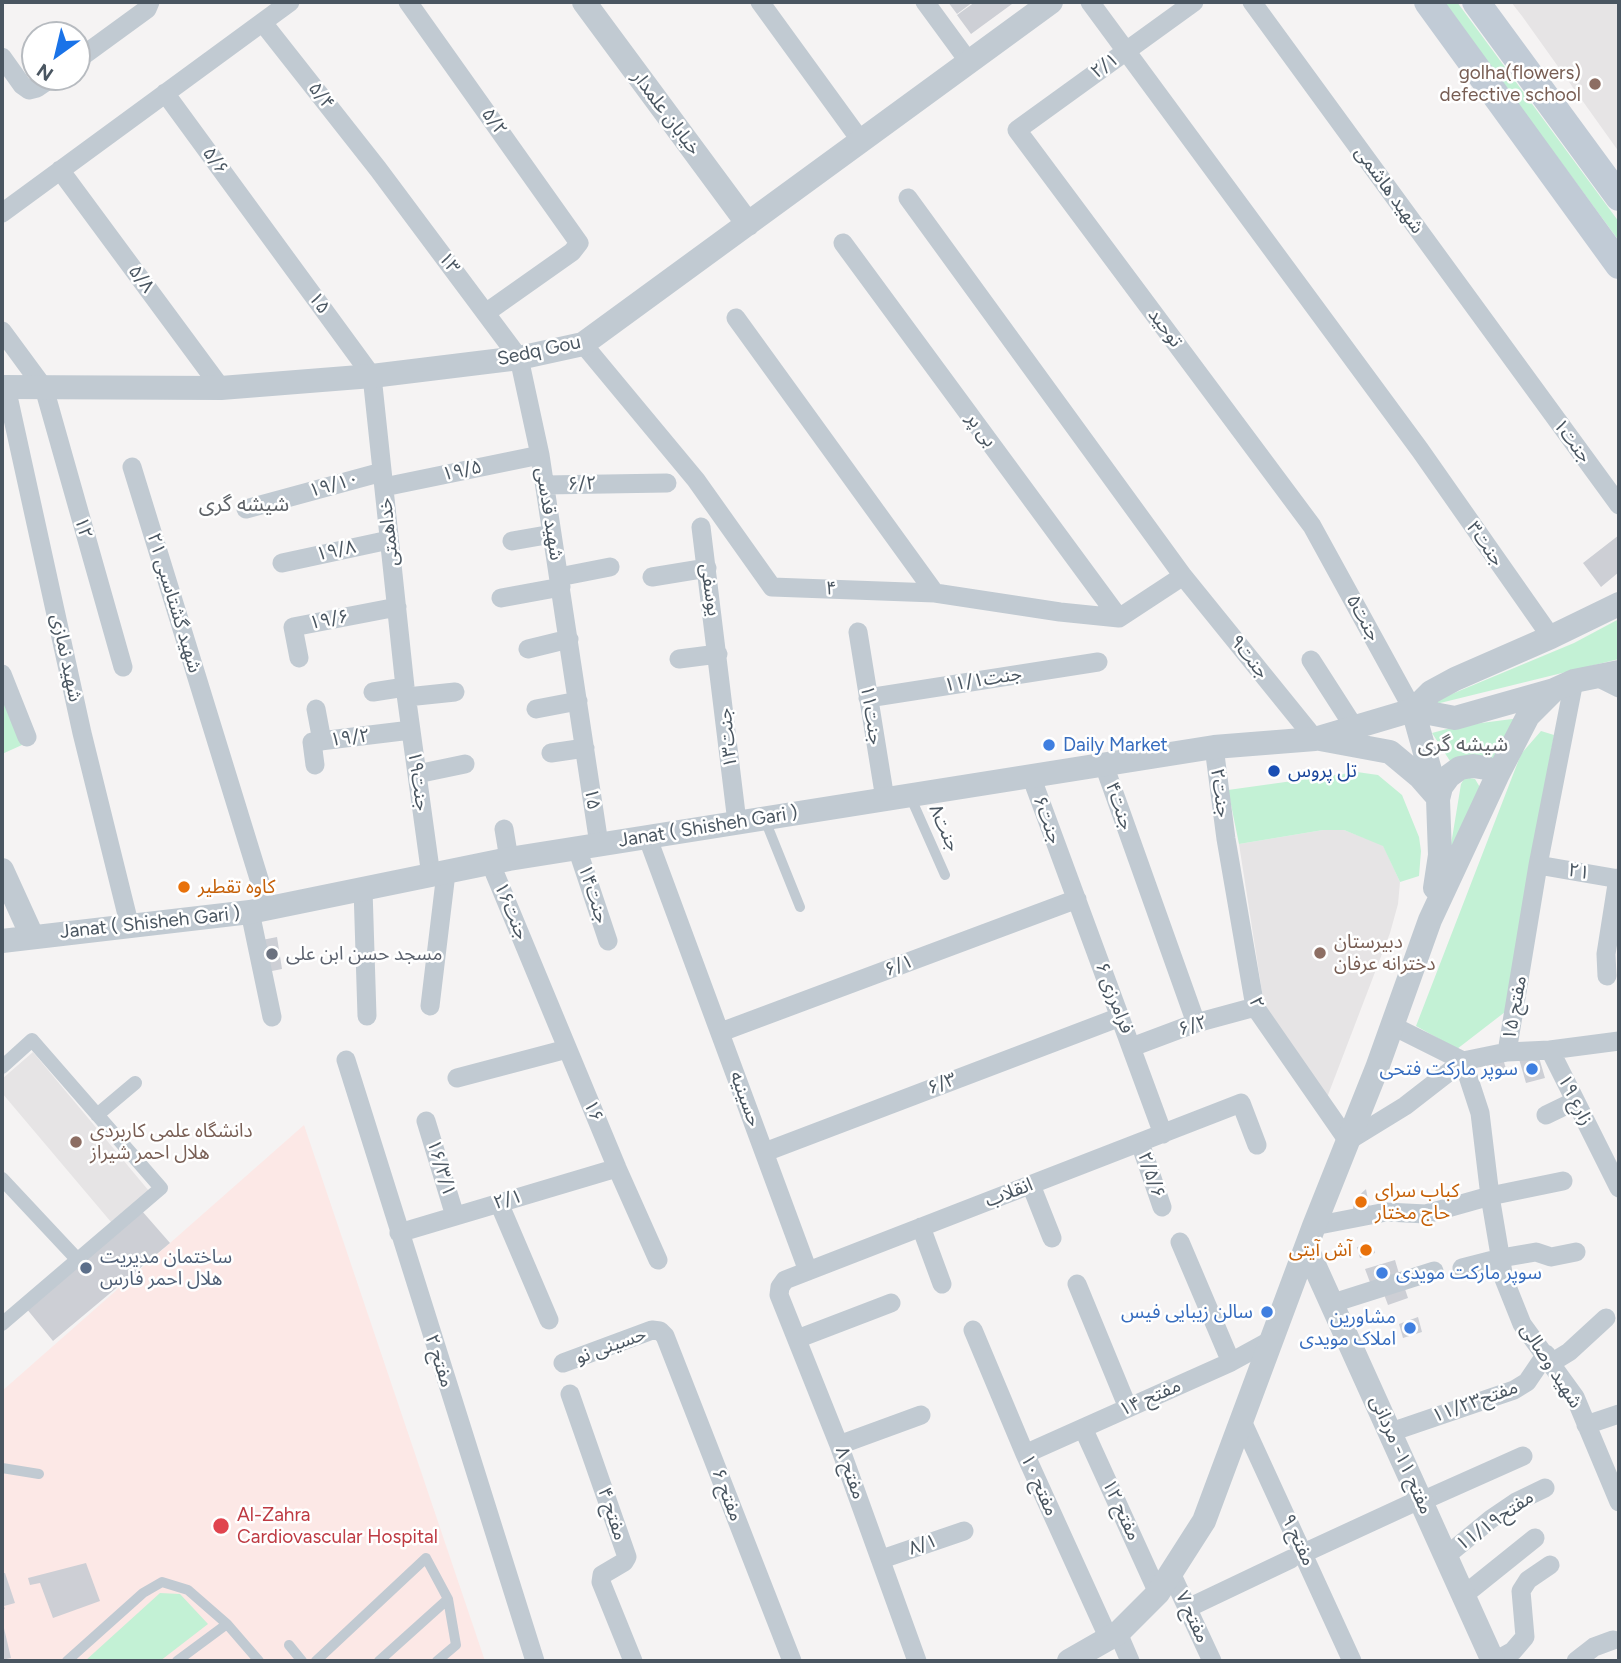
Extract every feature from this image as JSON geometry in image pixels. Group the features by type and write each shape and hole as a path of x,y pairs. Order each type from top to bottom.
{"main road":[{"path":"1428,2 1619,265"},
{"path":"1476,2 1619,197"}],"street":[{"path":"91,50 147,9 150,2"},
{"path":"2,213 290,2"},
{"name":"۵/۲","path":"408,2 579,243 572,252 487,312"},
{"name":"خیابان علمدار","path":"584,2 748,223"},
{"path":"760,2 861,141"},
{"path":"925,2 969,62"},
{"name":"Sedq Gou","path":"4,387 221,388 372,376 519,358 583,345 1051,2"},
{"name":"جنت۳","path":"1090,2 1420,450 1551,637"},
{"name":"۲/۱","path":"1017,131 1194,2"},
{"name":"شهید هاشمی","path":"1252,2 1525,378"},
{"name":"۵/۴","path":"263,23 378,169"},
{"path":"2,57 21,84"},
{"name":"۵/۶","path":"165,93 265,229"},
{"name":"توحید","path":"1017,131 1312,526"},
{"name":"۱۳","path":"378,169 519,358"},
{"name":"۵/۸","path":"60,170 221,388"},
{"name":"جنت۹","path":"908,198 1184,576 1315,738"},
{"name":"۱۵","path":"265,229 372,376"},
{"name":"بی پر","path":"843,243 1119,618"},
{"path":"736,318 935,593"},
{"path":"2,331 44,388"},
{"name":"۴","path":"583,345 696,480 772,587 935,593 1119,618"},
{"name":"شهید قدسی","path":"519,358 540,455 573,670"},
{"name":"خداهمتی","path":"372,376 406,692"},
{"name":"جنت۱","path":"1525,378 1619,505"},
{"name":"شهید نمازی","path":"4,387 82,733 130,927"},
{"name":"۱۲","path":"44,388 123,667"},
{"name":"۱۹/۵","path":"383,480 540,455"},
{"name":"شهید گشتاسبی ۲۱","path":"132,467 216,739 259,910"},
{"name":"۱۹/۱۰","path":"246,509 383,480"},
{"name":"۶/۲","path":"545,485 667,484"},
{"name":"جنت۵","path":"1312,526 1413,710"},
{"name":"یوسفی","path":"701,527 718,654"},
{"path":"512,541 552,534"},
{"name":"۱۹/۸","path":"282,563 390,540"},
{"path":"501,598 610,567"},
{"path":"652,578 707,568"},
{"path":"1119,618 1184,576"},
{"path":"1413,710 1431,692 1455,679 1619,604"},
{"name":"۱۹/۶","path":"299,657 293,627 397,607"},
{"name":"جنت۱۱","path":"858,632 885,799"},
{"path":"528,649 569,639"},
{"path":"679,659 718,654"},
{"name":"جنت۱۳","path":"718,654 737,822"},
{"path":"1311,660 1354,727"},
{"name":"جنت۱۱/۱","path":"869,698 1098,662"},
{"name":"۱۵","path":"573,670 585,748 588,846"},
{"path":"2,674 27,737"},
{"path":"1413,710 1455,718 1564,686 1613,679"},
{"path":"1069,1661 1113,1636 1165,1583 1204,1521 1430,920 1497,774 1528,716 1564,686"},
{"path":"1538,865 1564,686"},
{"path":"373,692 455,692"},
{"name":"جنت۱۹","path":"406,692 417,774 439,874 430,1006"},
{"path":"536,709 578,701"},
{"path":"316,709 322,741"},
{"path":"1413,710 1438,799 1440,855 1430,920"},
{"name":"Janat ( Shisheh Gari )","path":"2,941 259,910 499,860 1214,747 1315,738 1413,710"},
{"name":"۱۹/۲","path":"315,765 312,742 411,730"},
{"path":"1315,738 1390,752 1420,777 1438,799"},
{"name":"جنت۲","path":"1214,747 1226,839"},
{"path":"551,753 585,748"},
{"path":"417,774 466,764"},
{"name":"جنت۴","path":"1104,765 1196,1023"},
{"path":"1438,799 1441,787 1449,776 1460,768 1473,765 1497,774"},
{"name":"جنت۶","path":"1031,776 1063,863"},
{"name":"جنت۱۶","path":"504,830 499,860 531,960"},
{"name":"حسینیه","path":"647,836 808,1271"},
{"name":"۲","path":"1226,839 1255,1007 1349,1141"},
{"name":"جنت۱۴","path":"588,846 608,941"},
{"name":"فرامرزی ۶","path":"1063,863 1163,1134"},
{"name":"۲۱","path":"1538,865 1619,879"},
{"name":"مفتح ۱۵","path":"1349,1141 1405,1106 1463,1061 1507,1052 1538,865"},
{"path":"2,870 32,936"},
{"path":"1607,976 1606,954 1619,879"},
{"path":"363,889 367,1016"},
{"name":"۶/۱","path":"721,1032 1077,899"},
{"path":"259,910 272,1017"},
{"name":"۱۶","path":"531,960 658,1260"},
{"name":"۶/۲","path":"1132,1047 1196,1023 1255,1007"},
{"name":"۶/۳","path":"765,1152 1120,1017"},
{"path":"1392,1026 1463,1061"},
{"path":"2,1067 32,1040 161,1188 2,1324"},
{"path":"1507,1052 1550,1050 1619,1041"},
{"path":"457,1078 567,1049"},
{"name":"۱۹ زارع","path":"1550,1050 1619,1188"},
{"name":"مفتح ۲","path":"346,1060 398,1233 535,1661"},
{"name":"شهید وصالی","path":"1463,1061 1480,1113 1504,1279 1522,1324 1575,1398 1586,1425 1612,1469 1619,1502"},
{"path":"97,1115 135,1083"},
{"path":"1546,1115 1575,1101"},
{"name":"انقلاب","path":"780,1287 785,1280 1241,1103 1257,1146"},
{"name":"۱۶/۳/۱","path":"426,1121 455,1216"},
{"name":"۲/۵/۶","path":"1140,1143 1162,1208"},
{"name":"۲/۱","path":"398,1233 617,1168"},
{"path":"1311,1238 1386,1212 1426,1214 1490,1196 1563,1181"},
{"path":"1031,1185 1052,1238"},
{"path":"5,1190 76,1258"},
{"path":"499,1203 548,1320"},
{"path":"921,1227 942,1284"},
{"name":"مفتح ۱۱- مردانی","path":"1311,1238 1333,1303 1494,1661"},
{"path":"1180,1242 1231,1362"},
{"path":"1462,1268 1536,1252 1551,1257 1576,1252"},
{"path":"1333,1303 1434,1271"},
{"path":"1077,1284 1128,1408"},
{"name":"مفتح ۸","path":"780,1287 779,1295 839,1445 918,1661"},
{"path":"797,1339 891,1303"},
{"name":"مفتح۱۱/۲۳","path":"1391,1432 1514,1390 1527,1382 1548,1359 1569,1352 1606,1318"},
{"name":"حسینی نو","path":"563,1363 652,1330 660,1331"},
{"name":"مفتح ۱۰","path":"973,1330 1025,1454 1113,1636 1130,1661"},
{"name":"مفتح ۶","path":"660,1331 665,1336 792,1661"},
{"name":"مفتح ۱۴","path":"1025,1454 1231,1362 1273,1339"},
{"name":"مفتح ۴","path":"570,1394 627,1557 624,1562 602,1575 601,1582 633,1661"},
{"path":"1586,1425 1619,1414"},
{"path":"839,1445 921,1415"},
{"name":"مفتح ۹","path":"1242,1421 1298,1556 1352,1661"},
{"name":"مفتح ۱۲","path":"1083,1428 1165,1583"},
{"path":"1188,1608 1523,1456"},
{"name":"مفتح۱۱/۱۹","path":"1446,1556 1491,1519 1516,1502 1545,1488"},
{"name":"۸/۱","path":"881,1559 964,1531"},
{"path":"1464,1595 1535,1538"},
{"path":"1494,1661 1513,1651 1525,1637 1521,1591 1528,1580 1550,1565"},
{"name":"مفتح ۷","path":"1165,1583 1188,1608 1212,1661"},
{"path":"1576,1661 1594,1647 1614,1640"}],"lane":[{"name":"جنت۸","path":"910,795 945,875"},
{"path":"764,818 800,907"},
{"path":"2,1468 39,1474"},
{"path":"316,1661 426,1558 448,1599 456,1645 438,1661"},
{"path":"67,1661 143,1593 162,1582 188,1590 227,1624 259,1661"},
{"path":"379,1661 448,1599"},
{"path":"177,1661 227,1624"},
{"path":"289,1645 302,1661"}],"shaded area":[{"name":"golha(flowers) defective school","path":"1511,2 1619,2 1619,152 1522,16"},
{"name":"دبیرستان دخترانه عرفان","path":"1323,830 1344,830 1383,845 1400,882 1398,904 1390,933 1328,1095 1321,1095 1265,1011 1239,844"},
{"name":"دانشگاه علمی کاربردی هلال احمر شیراز","path":"33,1052 149,1191 111,1222 2,1093 2,1079"},
{"name":"Al-Zahra Cardiovascular Hospital","path":"304,1125 485,1661 2,1661 2,1391"}],"green space":[{"path":"1443,2 1457,2 1619,222 1619,241"},
{"path":"1619,619 1619,659 1436,704 1435,701 1574,643"},
{"path":"2,691 22,745 2,754"},
{"path":"1520,718 1492,764 1450,761 1432,733 1458,726"},
{"path":"1541,731 1554,735 1505,1012 1457,1049 1416,1026 1521,754"},
{"path":"1357,772 1378,775 1402,795 1419,837 1419,876 1400,882 1383,846 1344,830 1323,830 1239,844 1228,790"},
{"path":"1464,779 1475,779 1481,789 1446,875 1461,784"},
{"path":"160,1593 180,1594 208,1624 160,1661 85,1661"}],"building":[{"path":"948,2 973,2 957,14"},
{"path":"975,2 1012,4 971,34 957,15"},
{"path":"1619,535 1619,572 1601,587 1583,563"},
{"name":"مسجد حسن ابن علی","path":"277,937 282,969 267,972 262,940"},
{"name":"سوپر مارکت فتحی","path":"1538,1054 1545,1078 1526,1083 1519,1059"},
{"path":"1503,1059 1508,1075 1499,1078 1492,1064"},
{"name":"کباب سرای حاج مختار","path":"1366,1189 1370,1210 1352,1213 1355,1199"},
{"path":"142,1211 170,1243 53,1341 26,1308"},
{"name":"آش آیتی","path":"1372,1244 1375,1253 1360,1258 1357,1247"},
{"name":"سوپر مارکت مویدی","path":"1395,1260 1400,1277 1371,1285 1365,1269"},
{"path":"1403,1283 1408,1298 1388,1305 1382,1289"},
{"name":"مشاورین املاک مویدی","path":"1418,1317 1422,1332 1403,1338 1399,1324"},
{"path":"86,1563 100,1601 53,1618 40,1583 30,1585 28,1578"},
{"path":"2,1573 5,1573 15,1603 4,1606 5,1609 2,1610"},
{"path":"2,1625 11,1658 2,1660"}],"place":[{"name":"golha(flowers) defective school","path":"1595,84"},
{"name":"Daily Market","path":"1049,745"},
{"name":"تل پروس","path":"1274,771"},
{"name":"کاوه تقطیر","path":"184,887"},
{"name":"دبیرستان دخترانه عرفان","path":"1320,953"},
{"name":"مسجد حسن ابن علی","path":"272,954"},
{"name":"سوپر مارکت فتحی","path":"1532,1069"},
{"name":"دانشگاه علمی کاربردی هلال احمر شیراز","path":"76,1142"},
{"name":"کباب سرای حاج مختار","path":"1361,1202"},
{"name":"آش آیتی","path":"1366,1250"},
{"name":"ساختمان مدیریت هلال احمر فارس","path":"86,1268"},
{"name":"سوپر مارکت مویدی","path":"1382,1273"},
{"name":"سالن زیبایی فیس","path":"1267,1312"},
{"name":"مشاورین املاک مویدی","path":"1410,1328"},
{"name":"Al-Zahra Cardiovascular Hospital","path":"221,1526"}],"district":[{"name":"شیشه گری","path":"244,505"},
{"name":"شیشه گری","path":"1463,745"}]}
